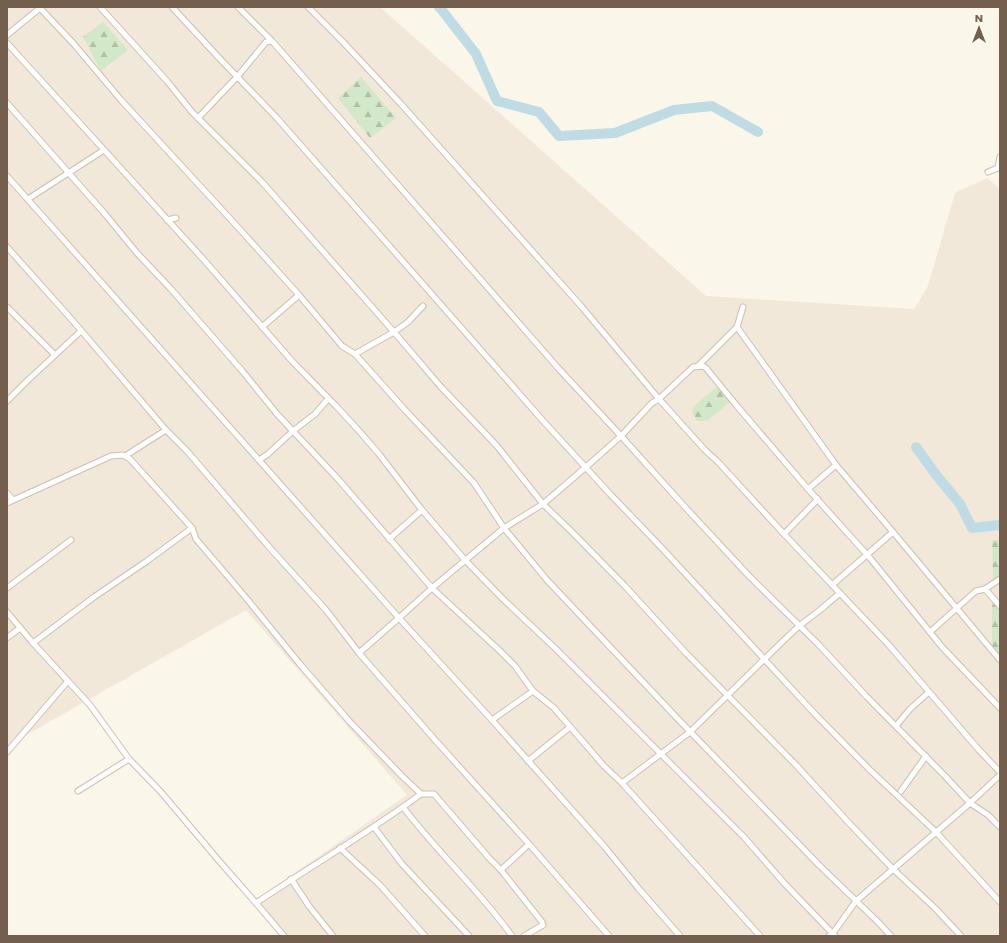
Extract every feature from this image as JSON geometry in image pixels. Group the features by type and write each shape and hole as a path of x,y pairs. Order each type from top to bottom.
{"street":[{"path":"100,7 198,118 262,182 441,387 497,446 543,504 624,585 685,652 795,764 849,823 936,909 961,936"},
{"path":"172,7 276,117 545,423 814,713 870,770 936,832 1000,902"},
{"path":"238,7 272,41 559,369 739,565 819,645 970,803 988,815 1000,827"},
{"path":"7,43 292,361 338,408 379,454 422,510 465,560 744,837 832,935 856,901 970,803 1000,774 888,644 719,463 699,444 581,306 412,116 308,7"},
{"path":"7,35 39,8 73,43 121,100 299,295 342,346 355,354 405,410 474,483 504,528 547,580 814,861 891,936"},
{"path":"198,118 237,77 266,42 272,41"},
{"path":"7,103 105,214 137,253 171,289 244,373 277,414 338,479 432,588 515,666 533,691 554,708 604,766 622,783 760,936"},
{"path":"28,199 104,150"},
{"path":"988,172 999,168 1000,157"},
{"path":"7,176 399,618 604,846 680,936"},
{"path":"167,220 176,218"},
{"path":"7,247 166,430 187,451 270,548 326,610 359,653 609,936"},
{"path":"262,327 299,295"},
{"path":"355,354 394,332 408,322 423,306"},
{"path":"7,307 55,355"},
{"path":"359,653 465,560 504,528 543,504 621,436 652,403 659,399 693,368 698,366 737,327 743,308"},
{"path":"737,327 836,465 1000,660"},
{"path":"8,399 81,331"},
{"path":"698,366 703,366 706,368 808,489 867,554 942,647 1000,708"},
{"path":"259,460 315,414 328,399"},
{"path":"125,456 166,430"},
{"path":"7,503 111,456 123,455 130,459 192,528 196,539 299,663 410,785 421,794"},
{"path":"808,489 836,465"},
{"path":"7,493 13,500"},
{"path":"784,534 818,500"},
{"path":"389,539 422,510"},
{"path":"33,643 94,597 192,528"},
{"path":"832,585 893,532"},
{"path":"7,588 71,540"},
{"path":"930,632 976,591 985,589 1000,579"},
{"path":"985,589 1000,606"},
{"path":"622,783 690,732 800,626 840,593"},
{"path":"7,612 33,643 90,705 129,759 161,792 284,936"},
{"path":"7,638 20,628"},
{"path":"7,752 68,681"},
{"path":"492,720 533,691"},
{"path":"896,726 910,709 929,692"},
{"path":"528,761 570,727"},
{"path":"900,791 926,756"},
{"path":"78,791 129,759"},
{"path":"256,903 291,879 374,827 421,794 434,794 501,870 542,923 524,936"},
{"path":"403,807 512,936"},
{"path":"374,827 402,864 469,936"},
{"path":"501,870 529,844"},
{"path":"340,848 380,886 425,936"},
{"path":"291,879 309,906 333,936"}],"shaded area":[{"path":"7,7 380,7 706,296 914,309 928,286 955,193 987,178 1000,189 1000,936 287,936 257,899 407,795 246,610 7,746"}],"green space":[{"path":"103,22 128,50 101,71 83,37"},
{"path":"361,77 396,118 370,138 338,98"},
{"path":"715,388 722,391 730,402 707,421 697,421 692,412 694,406"},
{"path":"992,540 1000,540 1000,577 993,581"},
{"path":"992,601 1000,610 1000,658 992,649"}],"waterway":[{"path":"439,7 476,54 497,101 539,112 559,136 615,133 674,110 712,106 758,132"},
{"path":"916,447 960,504 972,528 1000,525"}]}
